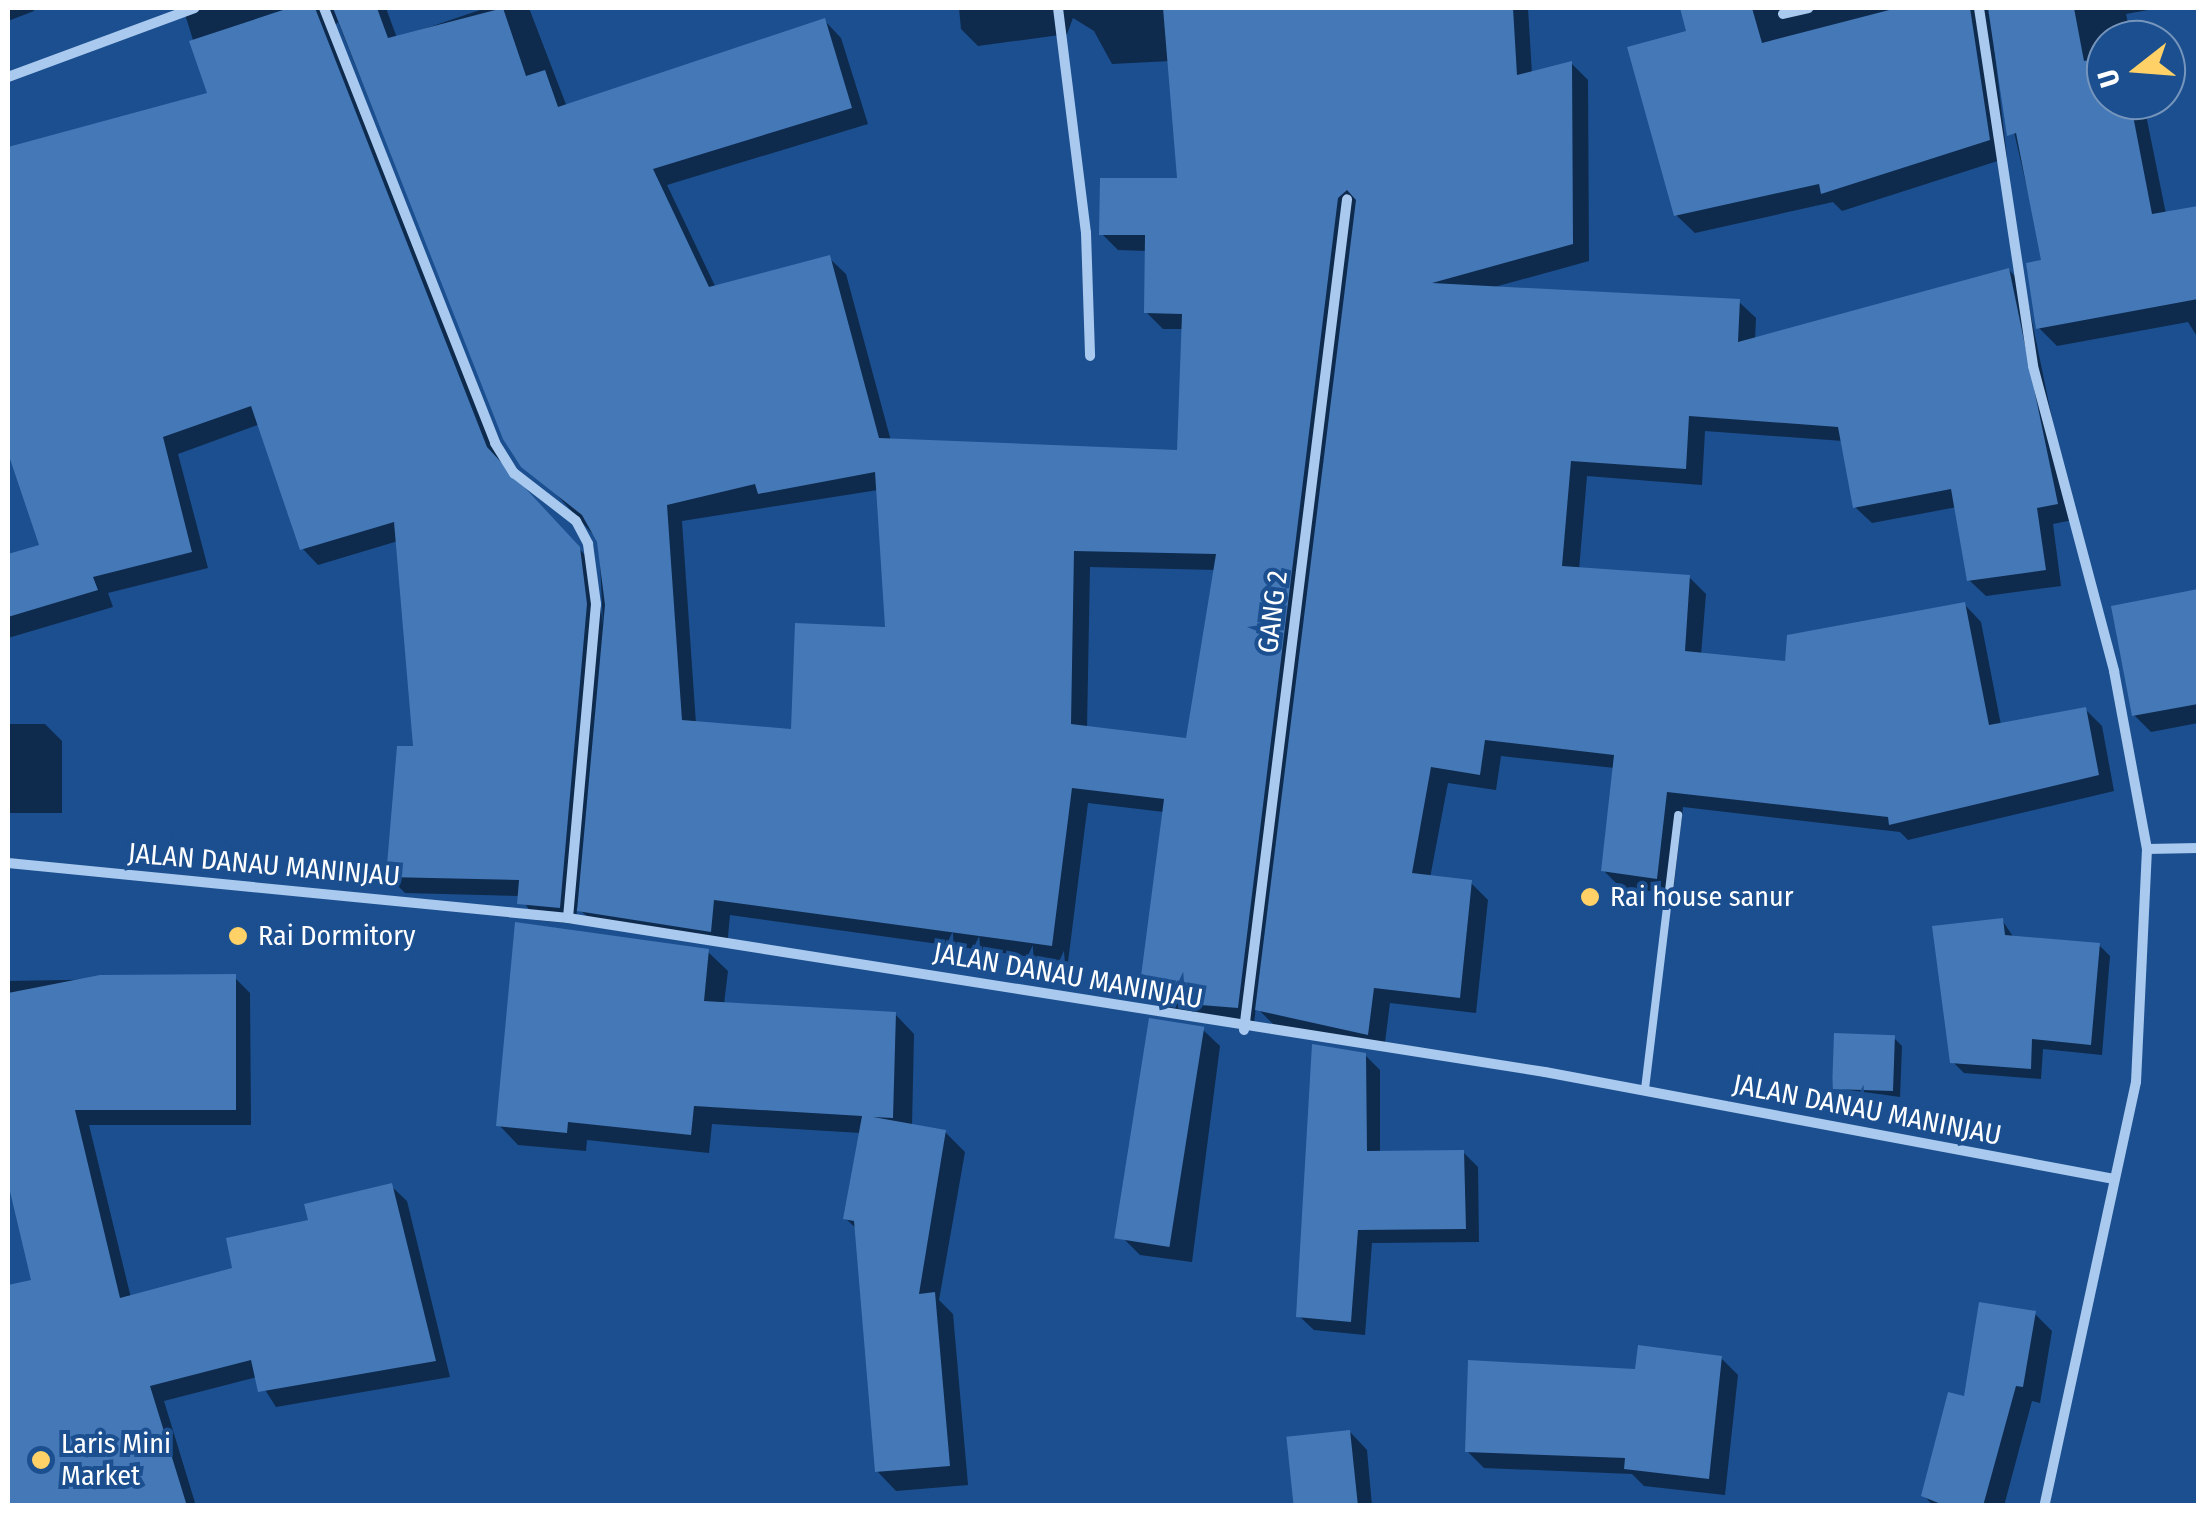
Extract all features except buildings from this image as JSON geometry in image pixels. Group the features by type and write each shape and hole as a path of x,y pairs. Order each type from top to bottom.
{"street":[{"path":"8,77 194,8"},
{"path":"324,8 495,443 514,472 576,521 588,544 595,618 568,918"},
{"path":"1058,8 1086,233 1090,356"},
{"path":"1783,14 1808,8"},
{"path":"1978,8 2033,366 2114,672 2148,849 2136,1082 2044,1506"},
{"name":"GANG 2","path":"1244,1030 1347,199"},
{"path":"2148,849 2198,848"},
{"name":"JALAN DANAU MANINJAU","path":"8,863 568,918 1244,1030 1645,1089 2114,1179"}],"lane":[{"path":"1645,1089 1678,815"}],"place":[{"name":"Rai house sanur","path":"1590,897"},
{"name":"Rai Dormitory","path":"238,936"},
{"name":"Laris Mini Market","path":"41,1460"}]}
